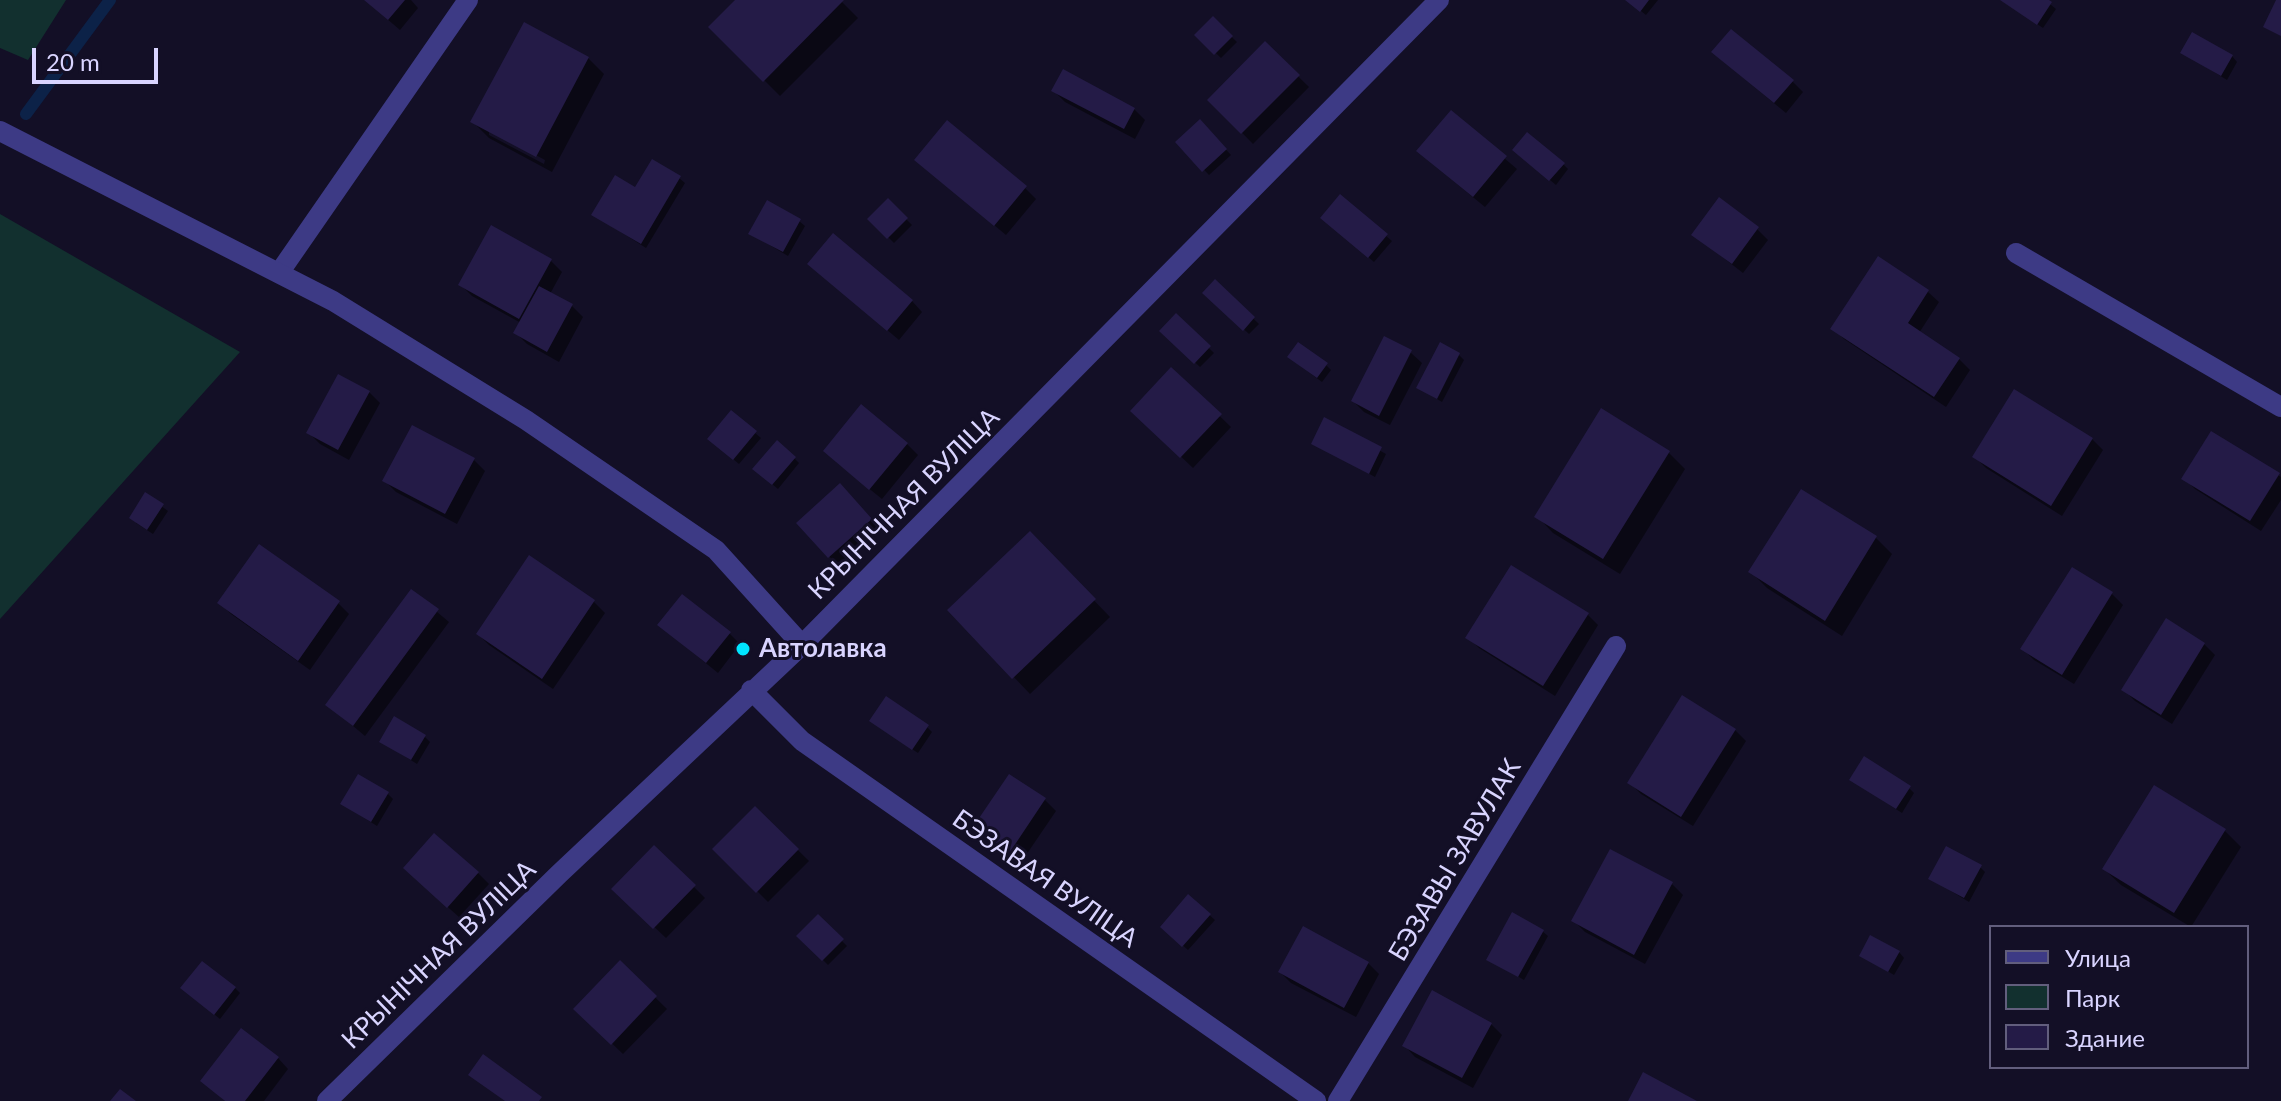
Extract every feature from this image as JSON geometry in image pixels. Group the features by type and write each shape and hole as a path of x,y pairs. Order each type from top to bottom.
{"street":[{"path":"279,273 468,0"},
{"name":"КРЫНІЧНАЯ ВУЛІЦА","path":"327,1101 559,874 802,645 1439,0"},
{"path":"0,131 333,301 526,420 716,550 802,645"},
{"path":"2016,253 2281,407"},
{"name":"БЭЗАВЫ ЗАВУЛАК","path":"1338,1101 1616,646"},
{"name":"БЭЗАВАЯ ВУЛІЦА","path":"751,690 802,741 1316,1101"}],"green space":[{"path":"0,0 66,0 28,60 0,48"},
{"path":"0,214 240,352 0,619"}],"building":[{"path":"364,0 405,0 388,20"},
{"path":"735,0 844,0 763,82 708,27"},
{"path":"1625,0 1649,0 1640,12"},
{"path":"2000,0 2049,0 2052,2 2037,25"},
{"path":"2276,0 2281,0 2281,36 2263,27"},
{"path":"1213,16 1233,36 1214,55 1194,35"},
{"path":"524,22 589,57 536,157 470,122"},
{"path":"1731,29 1794,80 1774,103 1711,52"},
{"path":"2192,32 2233,55 2221,76 2180,53"},
{"path":"1265,41 1300,75 1241,134 1207,100"},
{"path":"1063,69 1135,108 1124,129 1051,91"},
{"path":"1451,110 1507,156 1473,197 1416,151"},
{"path":"1200,119 1227,149 1202,172 1175,142"},
{"path":"947,120 1027,186 994,226 914,160"},
{"path":"1527,132 1565,163 1549,181 1512,150"},
{"path":"652,159 681,176 641,244 591,215 615,175 635,187"},
{"path":"1340,194 1388,234 1368,258 1320,218"},
{"path":"1719,197 1759,227 1732,264 1691,235"},
{"path":"888,198 908,218 887,239 867,219"},
{"path":"767,200 801,219 783,252 748,234"},
{"path":"491,225 552,259 519,319 458,285"},
{"path":"833,233 913,300 887,331 807,264"},
{"path":"1878,256 1929,290 1908,323 1960,358 1934,397 1830,329"},
{"path":"1215,279 1255,317 1243,331 1202,293"},
{"path":"539,286 573,304 547,352 513,333"},
{"path":"1176,313 1211,346 1194,364 1159,331"},
{"path":"1384,336 1412,350 1379,416 1351,401"},
{"path":"1298,342 1328,363 1317,378 1287,357"},
{"path":"1440,342 1460,353 1437,399 1416,388"},
{"path":"1171,367 1222,414 1180,458 1130,411"},
{"path":"338,374 370,391 338,450 306,433"},
{"path":"2014,389 2093,438 2051,506 1972,457"},
{"path":"861,404 908,443 869,490 823,451"},
{"path":"1601,408 1670,451 1603,559 1534,517"},
{"path":"731,410 757,431 733,460 707,439"},
{"path":"1324,417 1382,447 1369,474 1311,444"},
{"path":"412,425 475,458 445,514 382,481"},
{"path":"2211,431 2280,473 2250,521 2181,479"},
{"path":"777,440 796,457 772,485 752,469"},
{"path":"840,483 872,519 828,558 796,523"},
{"path":"1801,489 1877,536 1825,621 1748,572"},
{"path":"145,492 164,504 147,530 129,518"},
{"path":"1030,531 1096,599 1012,679 947,610"},
{"path":"259,544 340,601 298,661 217,603"},
{"path":"529,555 595,600 542,679 476,634"},
{"path":"1511,565 1589,613 1543,686 1465,638"},
{"path":"2072,567 2113,592 2062,675 2020,649"},
{"path":"411,589 439,609 353,726 325,705"},
{"path":"682,594 731,632 706,663 657,625"},
{"path":"2166,618 2205,643 2161,715 2121,690"},
{"path":"1682,695 1736,729 1681,817 1627,783"},
{"path":"886,696 929,725 912,750 869,721"},
{"path":"394,716 426,735 411,760 379,742"},
{"path":"1864,756 1911,786 1896,809 1849,780"},
{"path":"358,774 389,792 371,822 340,804"},
{"path":"1009,774 1046,798 1010,852 973,827"},
{"path":"2154,785 2226,829 2174,913 2102,869"},
{"path":"755,806 799,849 756,893 712,849"},
{"path":"434,833 479,872 447,908 403,868"},
{"path":"654,845 696,885 653,929 611,889"},
{"path":"1946,846 1982,865 1964,898 1928,879"},
{"path":"1610,849 1673,882 1634,955 1571,921"},
{"path":"1188,894 1211,914 1182,947 1160,927"},
{"path":"1512,912 1544,930 1518,977 1486,960"},
{"path":"818,914 844,939 822,961 796,936"},
{"path":"1303,926 1369,962 1344,1008 1278,972"},
{"path":"1870,935 1900,951 1888,972 1859,956"},
{"path":"620,960 657,996 611,1045 573,1009"},
{"path":"202,961 236,987 214,1015 180,988"},
{"path":"1432,990 1492,1023 1462,1078 1402,1046"},
{"path":"241,1028 279,1057 245,1101 225,1101 200,1081"},
{"path":"483,1054 542,1097 539,1101 505,1101 468,1075"},
{"path":"1643,1072 1697,1101 1628,1101"},
{"path":"120,1089 136,1101 110,1101"}],"waterway":[{"path":"26,114 110,0"}],"place":[{"name":"Автолавка","path":"743,649"}]}
